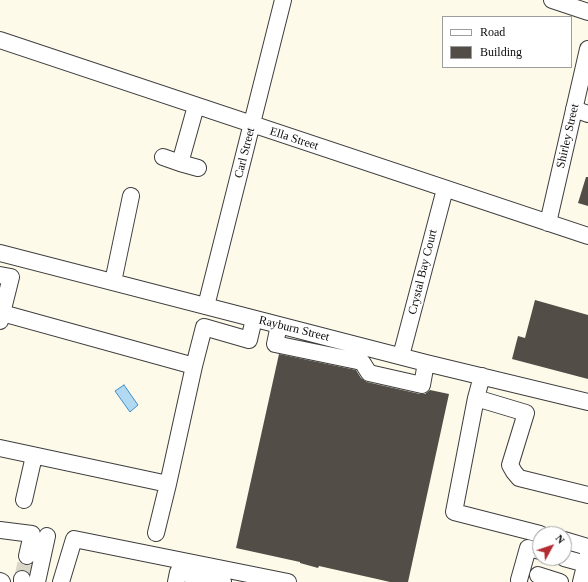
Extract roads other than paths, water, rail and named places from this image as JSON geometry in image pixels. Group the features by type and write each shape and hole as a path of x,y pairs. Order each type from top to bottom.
{"street":[{"name":"Carl Street","path":"206,306 283,0"},
{"path":"552,0 581,7"},
{"name":"Ella Street","path":"0,40 588,236"},
{"name":"Shirley Street","path":"548,223 581,111 588,49"},
{"path":"180,162 196,106"},
{"path":"163,157 198,168"},
{"name":"Crystal Bay Court","path":"401,356 445,188"},
{"path":"113,282 132,196"},
{"name":"Rayburn Street","path":"0,253 279,325 363,354 401,356 588,402"},
{"path":"16,258 5,276 1,317 194,366"},
{"path":"156,533 204,327 249,340 254,319"},
{"path":"363,354 370,373 422,385 426,362"},
{"path":"482,376 476,398 454,512 532,532"},
{"path":"476,398 526,413 510,466 519,478 588,495"},
{"path":"0,448 168,484"},
{"path":"24,500 34,456"},
{"path":"0,530 74,540 281,581"},
{"path":"27,556 39,535"},
{"path":"27,581 39,535"},
{"path":"61,582 74,540"},
{"path":"572,542 588,547"},
{"path":"519,580 528,548 532,549"},
{"path":"572,558 587,559 581,582"},
{"path":"176,582 178,572 223,582"},
{"path":"538,575 560,582"}],"water":[{"path":"124,385 138,405 130,412 115,391"}],"tunnel":[{"path":"22,579 27,556"}]}
